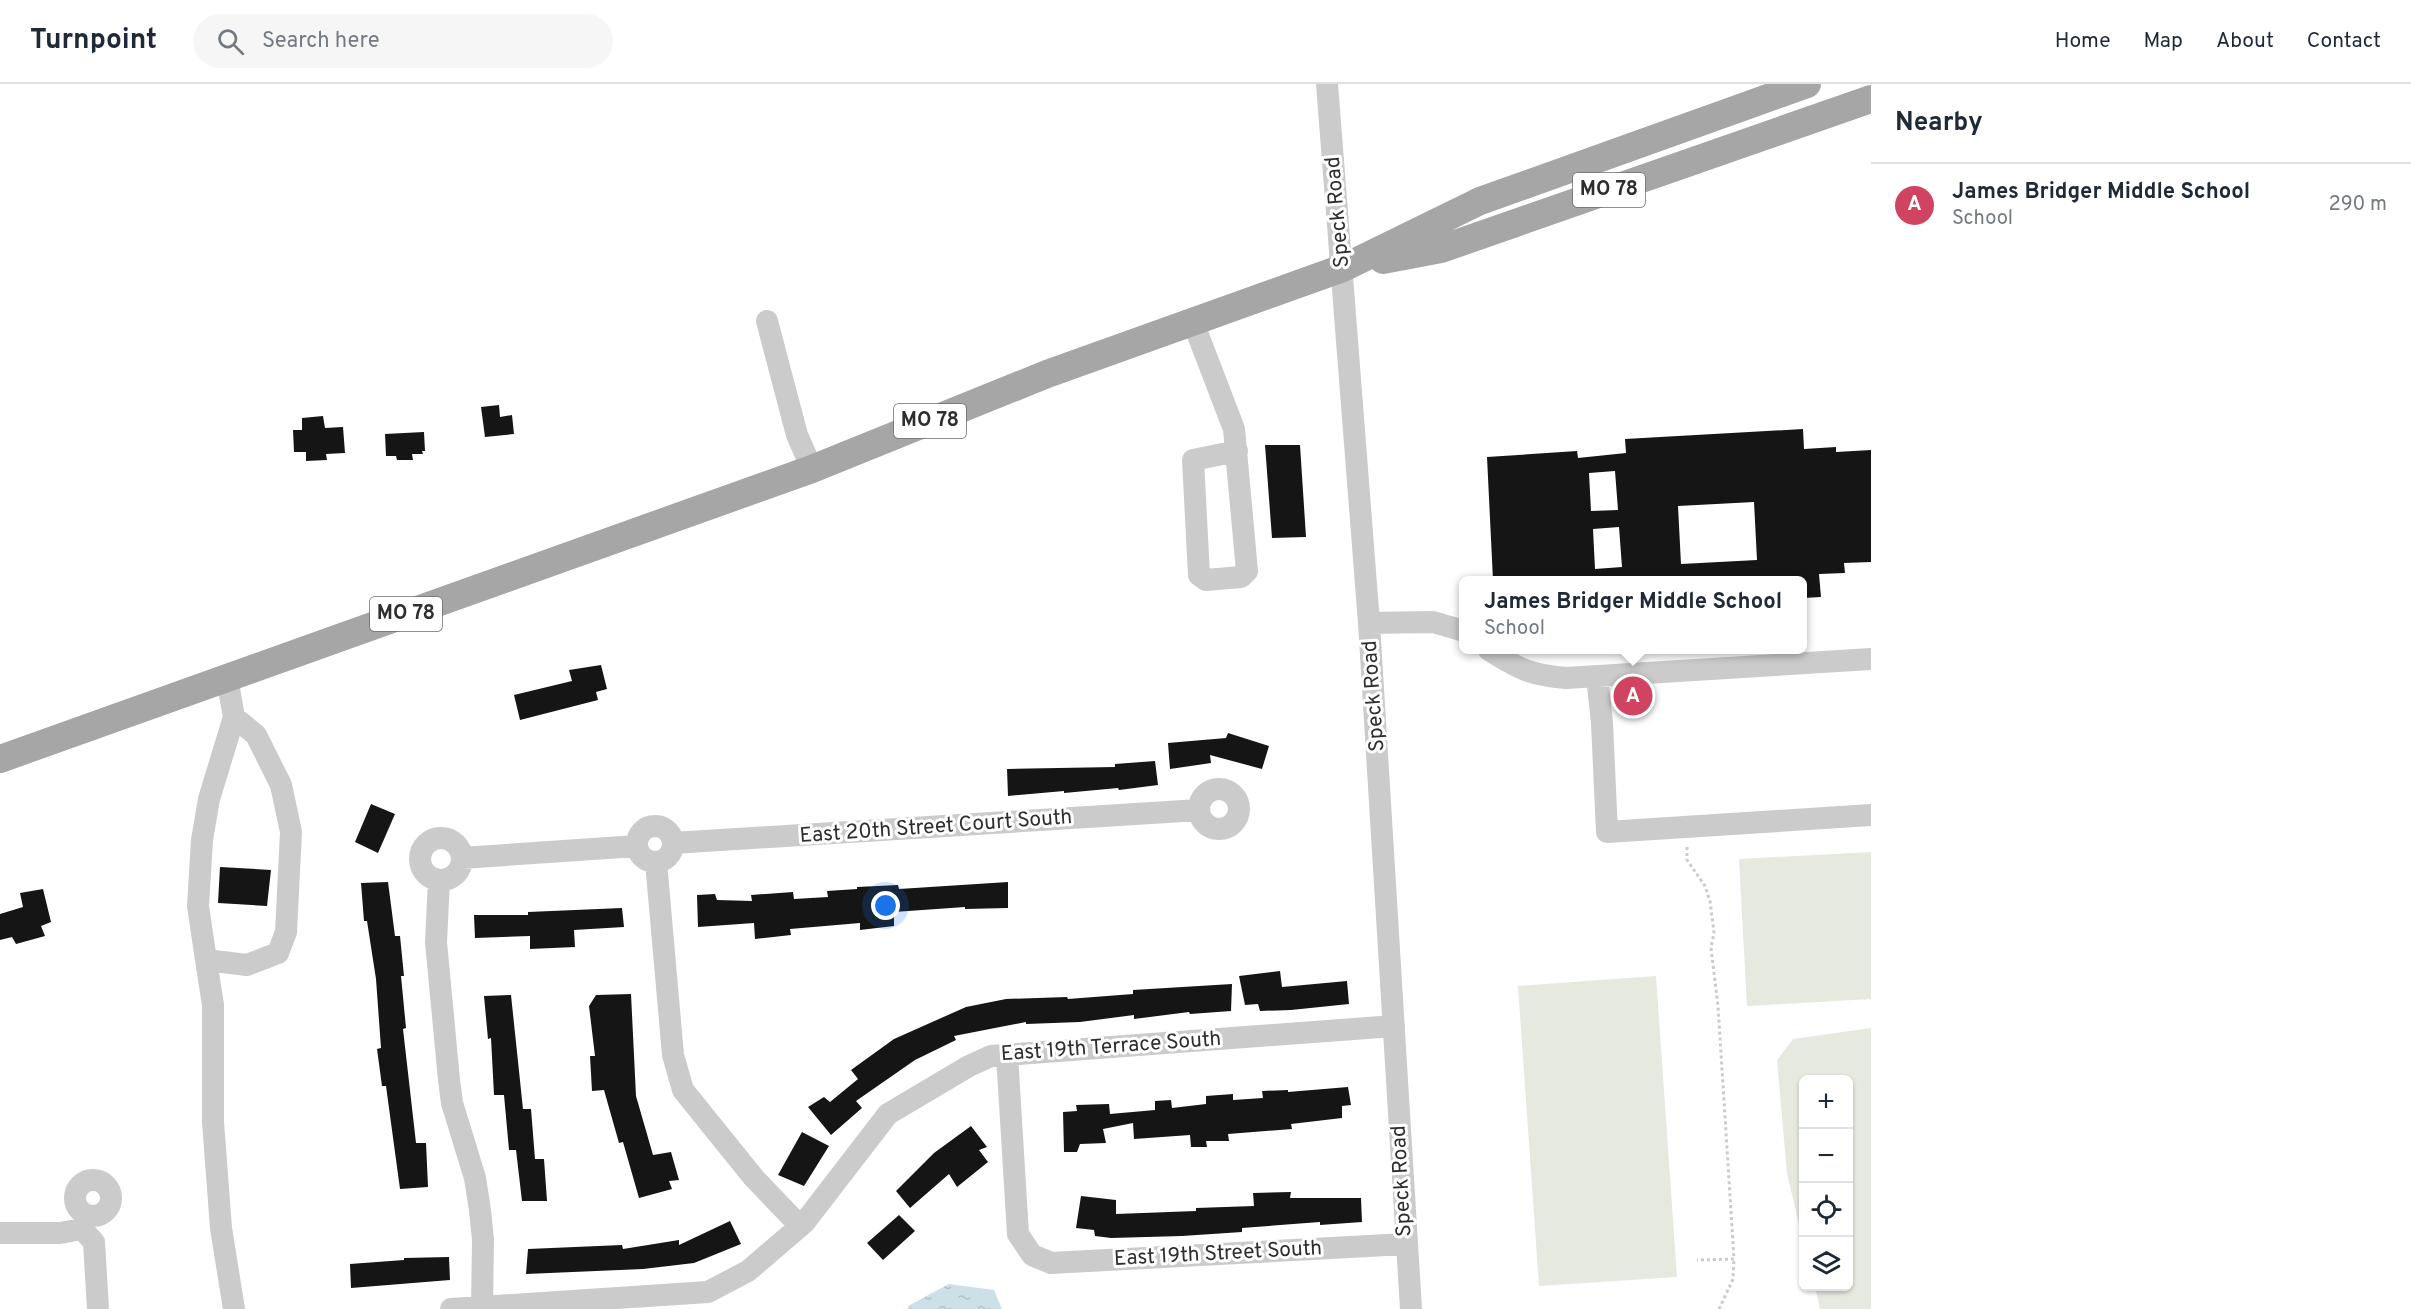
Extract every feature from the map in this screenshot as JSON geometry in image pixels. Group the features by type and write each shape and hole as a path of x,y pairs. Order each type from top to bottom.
{"main road":[{"name":"MO 78","path":"0,759 812,469 1047,374 1343,268 1480,201 1807,84"},
{"name":"MO 78","path":"1343,268 1441,249 1871,99"}],"street":[{"name":"Speck Road","path":"1327,84 1369,623 1411,1309"},
{"path":"767,321 797,435 812,469"},
{"path":"1193,322 1234,429 1237,451 1247,571 1241,577 1206,580 1199,574 1193,460 1237,451"},
{"path":"1369,623 1433,622 1459,630"},
{"path":"1496,654 1538,676 1566,678 1871,659"},
{"path":"1597,676 1602,723 1607,832 1871,815"},
{"path":"227,678 234,717 209,799 202,840 198,906 213,1005 213,1122 220,1228 234,1309"},
{"path":"206,960 248,965 278,953 286,932 291,832 281,785 256,735 234,717"},
{"name":"East 20th Street Court South","path":"673,843 1199,810"},
{"path":"657,826 668,832 673,843 667,858 656,862 642,856 637,846 640,834 645,829 657,826"},
{"path":"440,838 447,839 457,846 462,858 456,874 445,880 439,881 427,876 420,865 420,852 428,842 440,838"},
{"path":"462,858 637,846"},
{"path":"656,862 673,1055 683,1090 754,1178 800,1226"},
{"path":"439,881 436,942 448,1080 452,1103 475,1178 480,1210 483,1240 482,1307"},
{"name":"East 19th Terrace South","path":"451,1309 708,1292 748,1271 800,1226 888,1114 969,1066 991,1056 1394,1026"},
{"name":"East 19th Street South","path":"1007,1055 1018,1234 1032,1255 1051,1263 1406,1244"},
{"path":"0,1233 60,1233 84,1222 94,1242 98,1309"}],"path":[{"path":"1685,827 1688,860 1705,886 1710,901 1714,933 1711,948 1718,1006 1734,1259 1733,1279 1719,1309"},
{"path":"1697,1260 1734,1259"}],"shaded area":[{"path":"1871,852 1871,999 1747,1006 1739,859"},
{"path":"1656,976 1677,1277 1539,1286 1518,986"},
{"path":"1871,1028 1871,1309 1820,1309 1816,1291 1853,1291 1853,1075 1799,1075 1799,1224 1787,1174 1777,1060 1793,1039"}],"water":[{"path":"949,1284 994,1290 1002,1309 908,1309 908,1306"}],"building":[{"path":"499,405 500,417 512,415 514,434 485,437 481,407"},
{"path":"323,416 325,428 343,427 345,453 326,454 327,460 306,461 306,452 294,452 293,430 302,430 302,418"},
{"path":"1803,429 1804,449 1836,447 1836,452 1871,450 1871,562 1844,563 1845,573 1819,574 1821,597 1807,598 1807,576 1493,576 1487,457 1577,451 1578,458 1626,453 1625,439","holes":["1615,471 1618,510 1591,511 1589,473","1754,502 1757,560 1681,564 1678,506","1619,527 1622,567 1595,569 1593,529"]},
{"path":"424,432 425,451 422,451 423,454 412,454 413,460 397,460 396,456 386,456 385,434"},
{"path":"1265,445 1300,445 1306,537 1272,538"},
{"path":"601,665 607,689 596,692 598,700 520,720 514,695 572,681 569,670"},
{"path":"1228,733 1269,746 1262,769 1210,755 1211,763 1170,769 1168,743 1226,738"},
{"path":"1155,761 1158,785 1119,790 1118,788 1008,796 1007,769 1115,767 1115,764"},
{"path":"371,804 395,814 378,853 355,842"},
{"path":"220,867 271,870 267,906 218,903"},
{"path":"388,882 395,936 400,936 406,1028 403,1029 416,1143 426,1143 428,1187 400,1189 386,1086 382,1086 377,1049 381,1048 376,979 367,921 364,921 361,883"},
{"path":"1008,882 1008,908 965,909 965,907 894,912 894,926 860,930 860,923 790,929 791,935 755,939 754,923 698,927 697,895 715,894 717,900 752,901 751,895 793,892 794,899 828,897 827,891 857,889 857,887 898,885 899,889"},
{"path":"43,889 51,922 41,926 45,936 16,944 12,937 0,940 0,914 23,907 20,893"},
{"path":"622,908 624,927 574,930 575,947 530,949 530,936 475,938 474,915 528,915 528,912"},
{"path":"1280,971 1282,987 1347,981 1349,1004 1260,1011 1258,1004 1245,1005 1239,976"},
{"path":"1232,984 1231,1011 1190,1014 1189,1012 1134,1019 1134,1015 1080,1022 1026,1024 1026,1022 954,1036 956,1040 915,1060 856,1101 862,1108 831,1135 808,1107 824,1097 830,1102 858,1079 851,1070 894,1039 966,1007 1006,999 1067,997 1068,999 1133,994 1133,990"},
{"path":"631,994 636,1096 653,1155 671,1152 679,1180 669,1181 672,1189 639,1198 623,1142 619,1143 604,1090 592,1091 590,1056 595,1056 589,1006 596,995"},
{"path":"511,995 523,1109 531,1109 535,1159 544,1159 547,1201 522,1201 516,1150 509,1150 504,1095 494,1095 491,1038 488,1039 484,996"},
{"path":"1348,1087 1351,1105 1342,1106 1342,1118 1291,1124 1292,1129 1228,1134 1229,1141 1206,1141 1207,1147 1191,1147 1190,1135 1134,1139 1133,1123 1103,1129 1106,1143 1080,1144 1077,1152 1064,1152 1063,1112 1077,1111 1076,1105 1109,1104 1110,1114 1155,1110 1155,1101 1171,1100 1172,1108 1206,1104 1206,1096 1233,1094 1233,1100 1263,1098 1262,1091 1288,1090 1288,1092"},
{"path":"971,1126 987,1147 979,1150 988,1162 957,1187 949,1174 910,1208 896,1191 934,1153"},
{"path":"802,1132 829,1146 804,1186 778,1175"},
{"path":"1291,1192 1290,1198 1361,1198 1362,1222 1320,1225 1320,1222 1242,1228 1242,1232 1111,1238 1095,1236 1094,1230 1076,1228 1081,1196 1116,1200 1116,1214 1254,1206 1253,1193"},
{"path":"899,1215 915,1231 883,1260 867,1243"},
{"path":"730,1221 741,1244 694,1263 643,1269 526,1274 528,1249 622,1245 623,1249 679,1240 679,1245"},
{"path":"449,1257 450,1280 351,1288 350,1264 404,1260 404,1258"}],"place":[{"name":"James Bridger Middle School","path":"1633,696"}]}
